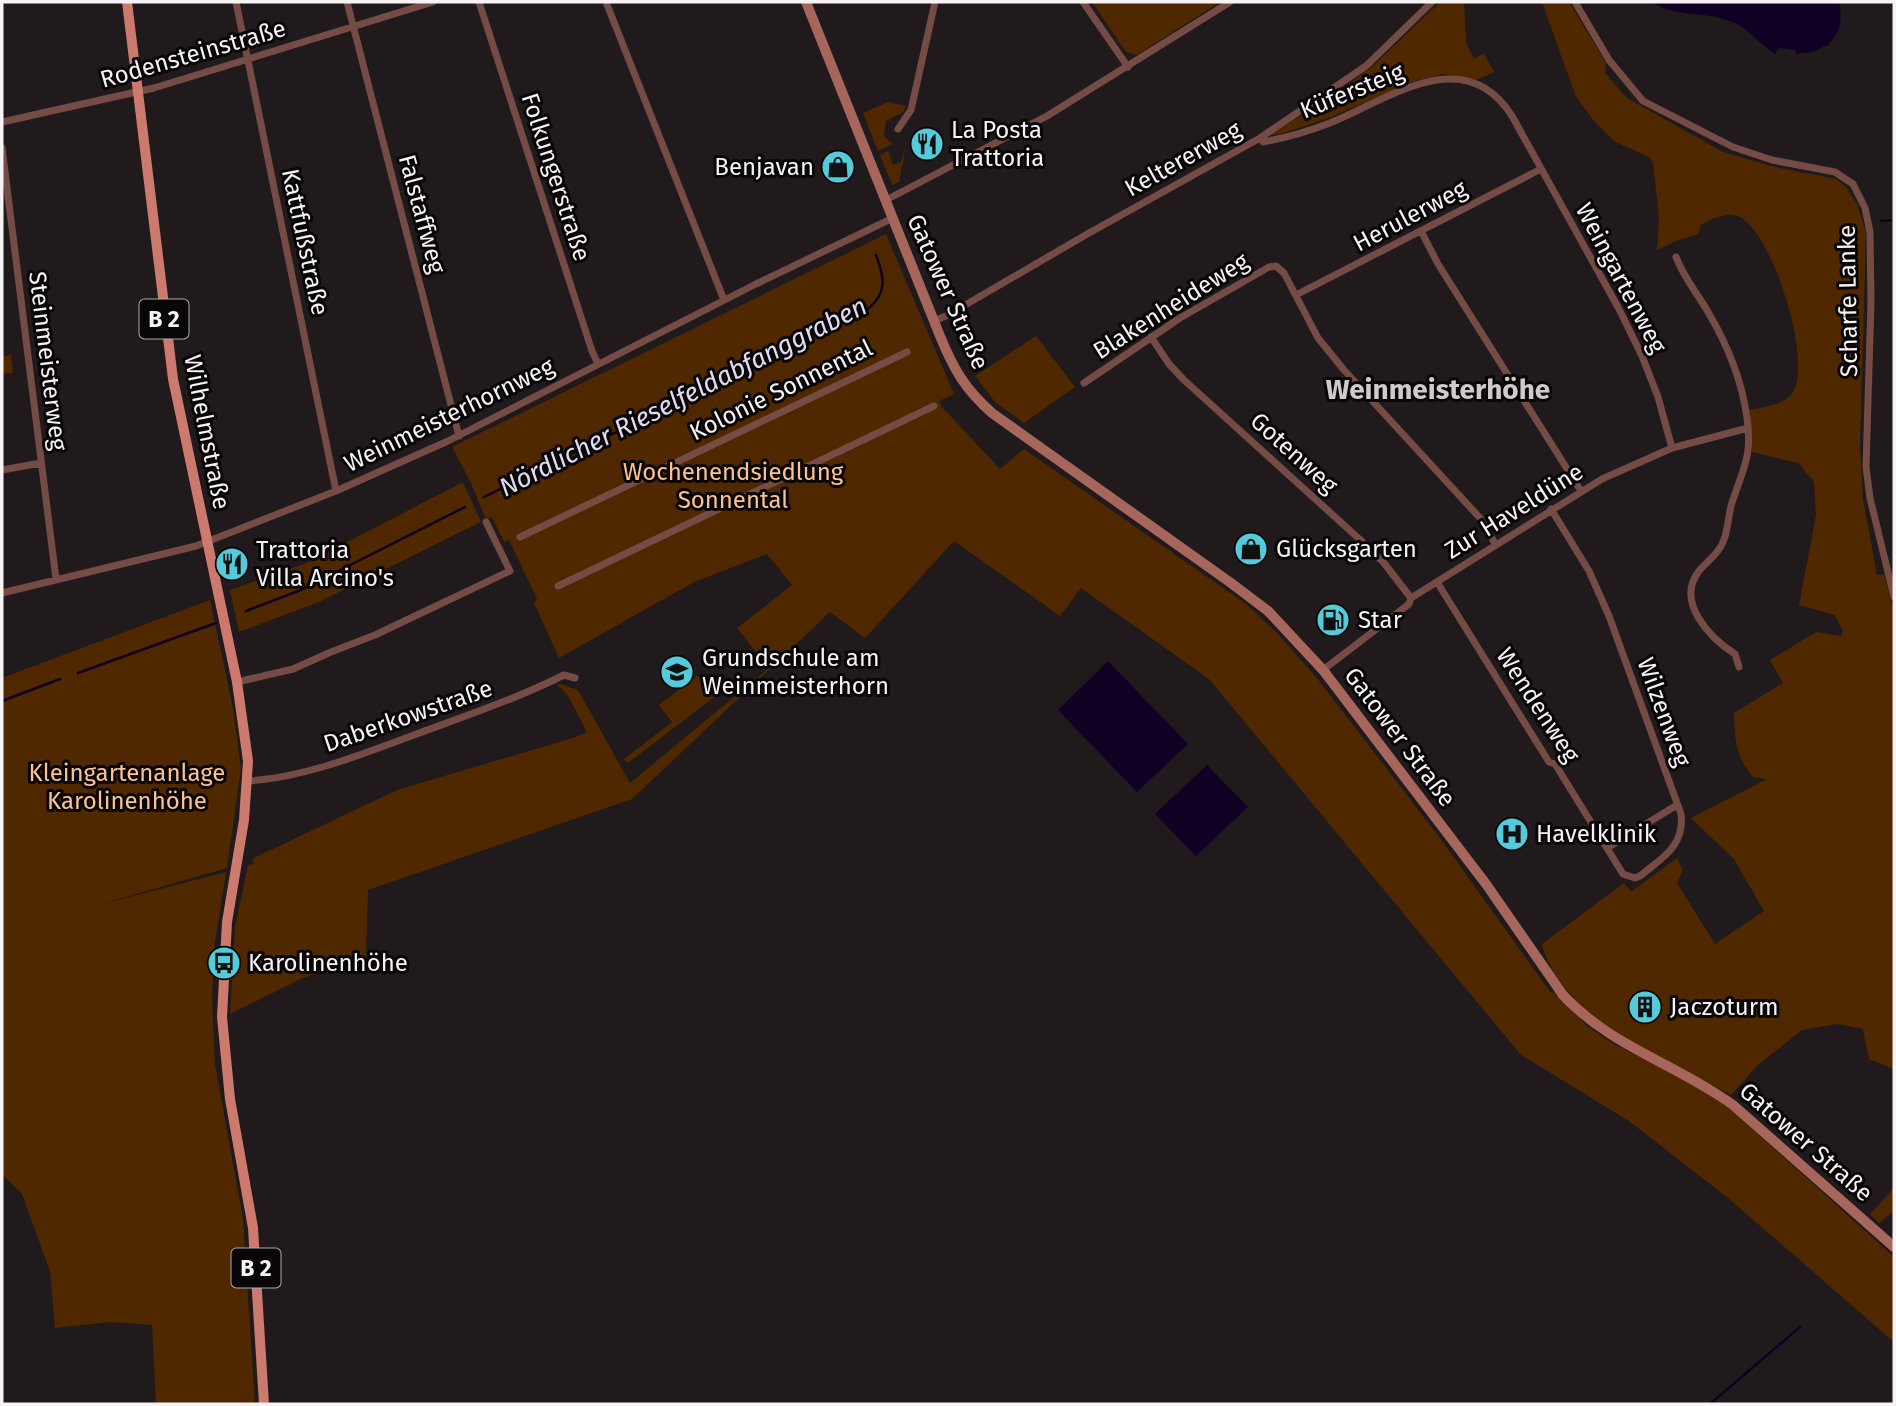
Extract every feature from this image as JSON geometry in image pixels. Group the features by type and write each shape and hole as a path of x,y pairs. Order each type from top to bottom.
{"main road":[{"name":"Wilhelmstraße","path":"127,2 171,366 244,723 248,781 227,922 223,1040 230,1099 253,1228 264,1404"},
{"name":"Gatower Straße","path":"806,2 959,379 992,413 1268,611 1323,670 1486,884 1558,989 1574,1007 1620,1042 1705,1086 1733,1105 1894,1247"}],"street":[{"name":"Kattfußstraße","path":"236,2 336,491"},
{"name":"Falstaffweg","path":"347,2 459,436"},
{"name":"Rodensteinstraße","path":"2,122 138,93 433,2"},
{"name":"Folkungerstraße","path":"479,2 598,364"},
{"path":"606,2 724,300"},
{"path":"898,129 911,110 935,2"},
{"path":"1083,2 1128,67"},
{"path":"886,200 1047,116 1230,2"},
{"name":"Keltererweg","path":"934,321 1260,138 1366,66 1432,2"},
{"name":"Scharfe Lanke","path":"1575,2 1609,60 1643,101 1734,147 1772,160 1835,173 1853,184 1865,208 1870,232 1871,302 1866,467 1870,498 1894,597"},
{"name":"Küfersteig","path":"1260,138 1263,142 1276,140 1313,129 1394,92 1452,79 1487,88 1504,104 1521,133"},
{"name":"Weingartenweg","path":"1521,133 1619,309 1642,356 1658,397 1672,448"},
{"name":"Steinmeisterweg","path":"2,148 57,579"},
{"name":"Herulerweg","path":"1296,295 1541,169"},
{"name":"Weinmeisterhornweg","path":"2,593 208,542 336,491 459,436 724,300 893,218"},
{"path":"1421,231 1438,264 1581,491"},
{"path":"1676,257 1684,276 1707,310 1725,344 1738,380 1748,428 1746,466 1731,507 1723,544 1698,572 1692,590 1695,610 1703,626 1735,654 1738,667"},
{"name":"Blakenheideweg","path":"1084,383 1180,318 1269,267 1279,268 1296,295"},
{"path":"1296,295 1318,338 1480,518 1496,545"},
{"name":"Gotenweg","path":"1151,337 1184,380 1367,546 1411,598"},
{"name":"Kolonie Sonnental","path":"520,537 907,352"},
{"path":"558,586 934,406"},
{"name":"Zur Haveldüne","path":"1323,670 1409,604 1411,598 1581,491 1672,448 1748,428"},
{"path":"2,470 41,463"},
{"name":"Wilzenweg","path":"1551,509 1589,571 1609,616 1654,734 1654,743 1677,805 1682,828 1679,840 1672,850 1635,878 1623,874 1606,848"},
{"path":"236,682 293,669 375,635 510,571 486,522"},
{"name":"Wendenweg","path":"1437,582 1524,724 1549,762 1555,764 1606,848"},
{"name":"Daberkowstraße","path":"248,781 332,764 513,699 565,675 575,678"},
{"path":"1606,848 1677,805"}],"green space":[{"path":"1092,2 1220,2 1137,55 1126,52"},
{"path":"1440,2 1464,2 1466,43 1474,58 1484,54 1494,72 1476,80 1443,74 1412,82 1331,117 1281,134 1270,135 1334,95 1372,67"},
{"path":"1542,2 1569,2 1606,63 1605,73 1627,98 1723,152 1779,168 1836,179 1846,187 1857,204 1866,232 1860,447 1863,499 1877,575 1884,574 1894,614 1894,1069 1869,1059 1863,1029 1837,1024 1802,1030 1757,1066 1731,1095 1604,1027 1561,982 1552,969 1542,944 1624,883 1631,892 1677,858 1683,870 1677,883 1715,944 1764,911 1734,859 1691,818 1767,779 1753,777 1739,754 1734,713 1783,683 1770,660 1816,632 1841,636 1843,631 1835,615 1799,605 1816,515 1814,482 1798,463 1752,452 1749,410 1785,400 1793,392 1798,377 1798,354 1793,326 1775,269 1763,244 1750,226 1732,215 1709,220 1701,225 1698,234 1657,250 1659,218 1653,163 1649,157 1614,141 1576,97"},
{"path":"888,102 906,106 903,112 886,121 884,136 893,144 878,151 863,113"},
{"path":"906,145 899,182 892,185 880,155 888,151 893,165 901,162"},
{"name":"Wochenendsiedlung Sonnental","path":"886,234 954,394 939,401 942,407 1000,469 1024,449 1246,604 1278,634 1317,678 1440,838 1551,993 1554,992 1587,1026 1612,1043 1686,1080 1730,1109 1894,1257 1894,1342 1728,1198 1629,1121 1521,1055 1209,679 1081,588 1060,616 954,541 865,638 830,612 632,799 368,890 366,958 305,977 230,1014 235,927 248,865 253,864 254,858 397,790 587,732 567,694 557,685 560,684 578,690 630,783 769,668 737,628 792,585 767,554 694,582 559,658 534,603 537,599 509,540 504,542 492,517 486,519 452,447"},
{"path":"1036,336 1075,387 1024,423 995,402 975,376"},
{"path":"11,355 13,373 2,374 2,356"},
{"path":"463,482 481,522 319,602 239,632 230,590 307,563"},
{"name":"Kleingartenanlage Karolinenhöhe","path":"210,600 233,708 241,768 227,868 98,905 226,872 214,949 212,998 215,1064 243,1219 255,1404 156,1404 152,1325 110,1322 55,1328 50,1271 22,1194 2,1174 2,678"},
{"path":"698,675 711,692 723,684 726,688 628,763 624,759 672,722 659,705"},
{"path":"1894,1188 1894,1211 1879,1223 1870,1214"}],"shaded area":[{"path":"1652,2 1839,2 1841,15 1837,32 1826,47 1795,54 1796,50 1779,48 1775,54 1734,23 1717,17 1670,10"},
{"path":"1108,661 1188,744 1137,792 1058,710"},
{"path":"1207,765 1248,807 1196,856 1155,814"}],"waterway":[{"path":"1881,221 1894,220"},
{"name":"Nördlicher Rieselfeldabfanggraben","path":"484,497 869,308 879,296 883,283 876,255"},
{"name":"Nördlicher Rieselfeldabfanggraben","path":"246,611 301,590 465,507"},
{"name":"Nördlicher Rieselfeldabfanggraben","path":"78,673 216,623"},
{"name":"Nördlicher Rieselfeldabfanggraben","path":"2,701 60,679"},
{"path":"1710,1404 1800,1327"}],"place":[{"name":"La Posta Trattoria","path":"927,144"},
{"name":"Benjavan","path":"838,167"},
{"name":"Glücksgarten","path":"1251,549"},
{"name":"Trattoria Villa Arcino's","path":"232,564"},
{"name":"Star","path":"1333,620"},
{"name":"Grundschule am Weinmeisterhorn","path":"677,672"},
{"name":"Havelklinik","path":"1512,834"},
{"name":"Karolinenhöhe","path":"224,963"},
{"name":"Jaczoturm","path":"1645,1007"}],"district":[{"name":"Weinmeisterhöhe","path":"1438,389"}]}
